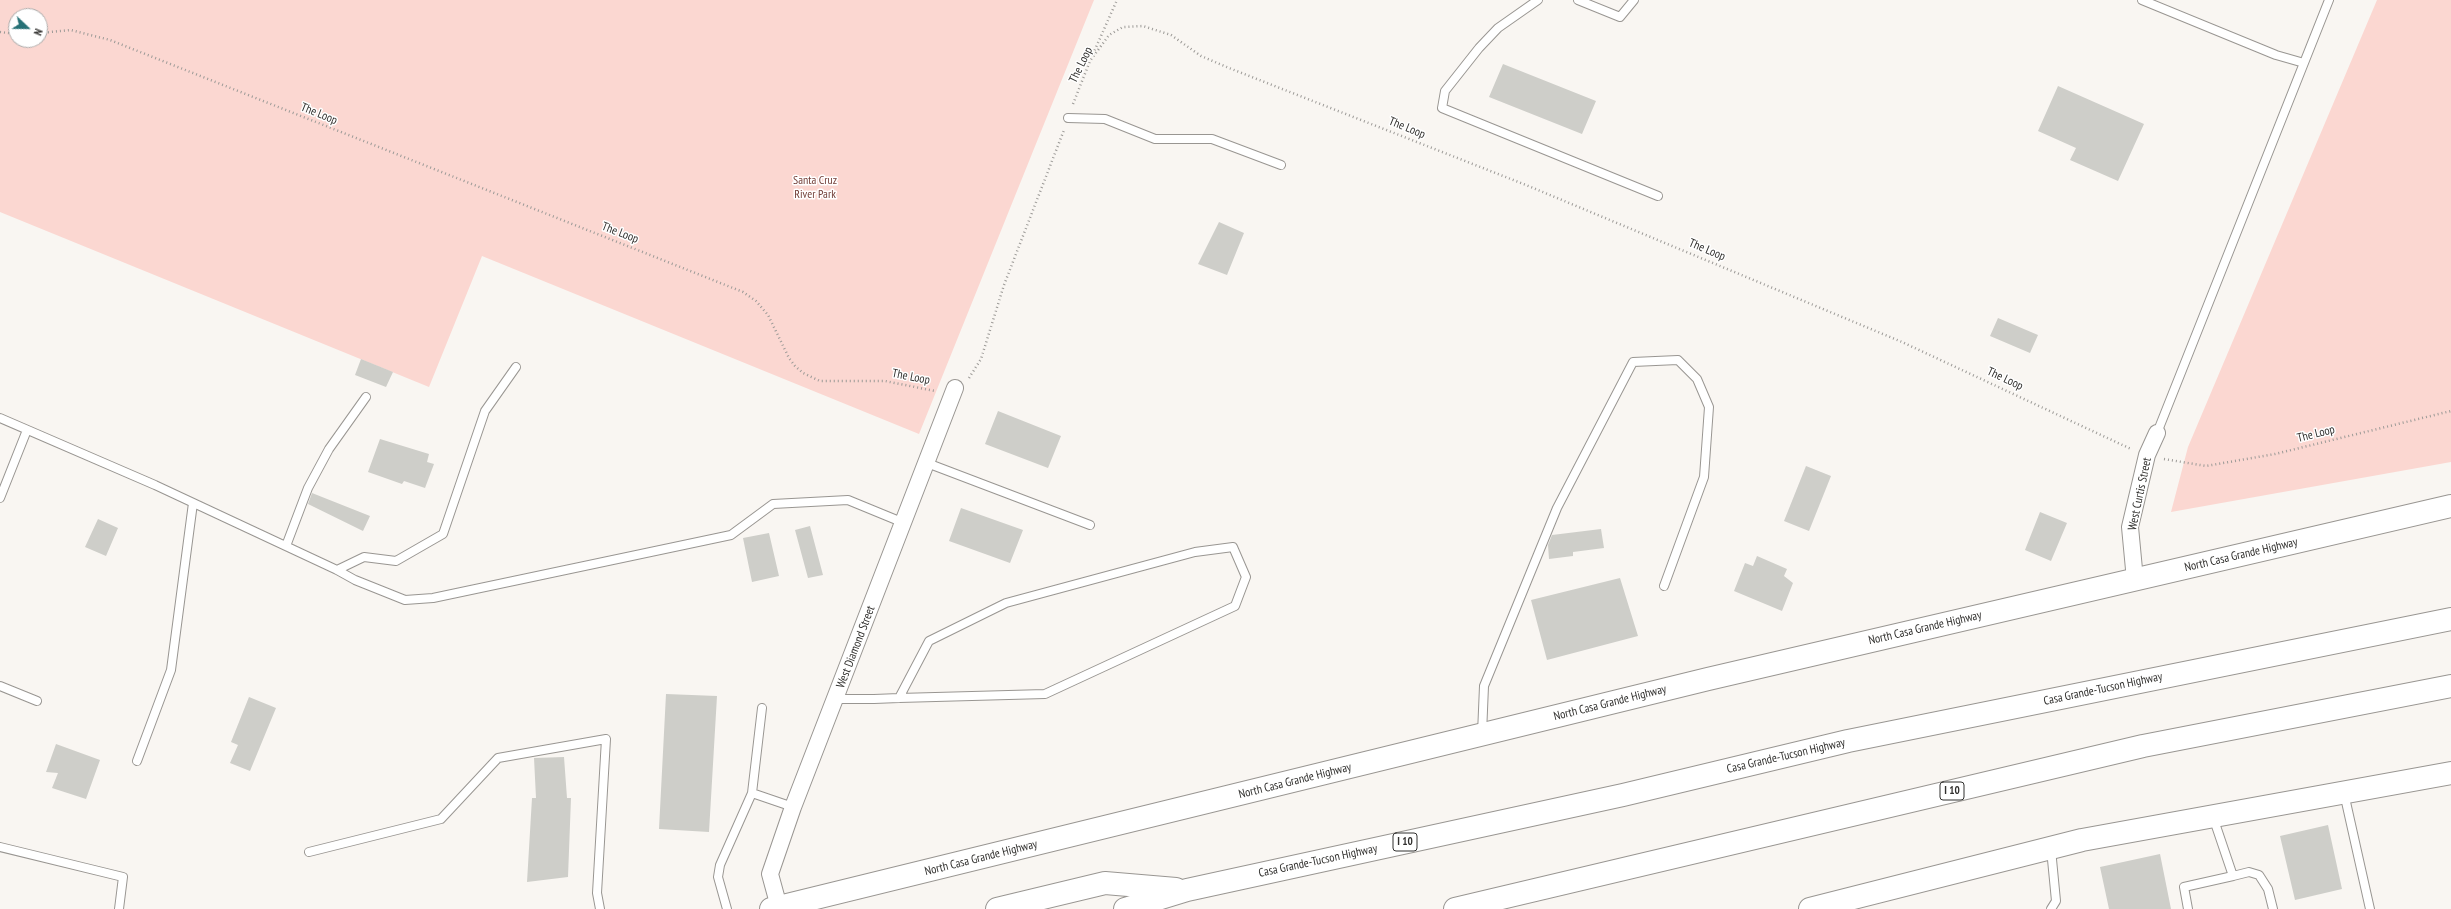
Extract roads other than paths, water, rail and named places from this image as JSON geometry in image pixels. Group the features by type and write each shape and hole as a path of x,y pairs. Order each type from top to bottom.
{"main road":[{"name":"North Casa Grande Highway","path":"775,908 1708,679 2451,506"},
{"name":"Casa Grande-Tucson Highway","path":"1125,909 1187,890 1623,795 1848,741 2451,618"},
{"name":"I 10","path":"1455,909 2143,746 2451,686"},
{"path":"1810,909 2051,848 2212,816 2451,773"},
{"path":"997,909 1105,883 1187,890"}],"street":[{"name":"West Diamond Street","path":"775,908 770,874 793,807 955,388"},
{"name":"West Curtis Street","path":"2135,580 2130,527 2147,455 2157,434"}],"lane":[{"path":"1538,0 1498,28 1479,48 1445,91 1442,108 1658,196"},
{"path":"1578,0 1620,17 1634,0"},
{"path":"2142,0 2276,55 2304,63"},
{"path":"2157,434 2329,0"},
{"path":"1068,118 1105,120 1155,139 1212,139 1282,165"},
{"path":"1482,735 1484,686 1557,508 1633,362 1678,360 1697,379 1709,407 1704,478 1664,586"},
{"path":"337,570 364,557 396,561 443,534 485,411 516,367"},
{"path":"286,546 308,488 329,449 366,397"},
{"path":"0,418 193,503 337,570 355,580 405,600 433,598 731,535 773,504 848,500 904,523"},
{"path":"0,498 27,430"},
{"path":"927,463 1090,525"},
{"path":"137,761 171,670 193,503"},
{"path":"836,699 900,698 1046,694 1235,606 1246,577 1233,547 1195,552 1006,603 929,641 900,698"},
{"path":"0,686 37,701"},
{"path":"727,909 718,876 720,865 752,793 762,708"},
{"path":"309,852 441,819 498,758 606,739 597,893 600,909"},
{"path":"2344,792 2370,909"},
{"path":"752,793 793,807"},
{"path":"2212,816 2233,876"},
{"path":"0,847 123,877 119,909"},
{"path":"2051,848 2056,901 2051,909"},
{"path":"2188,909 2184,887 2249,872 2259,875 2268,889 2273,909"}],"park label":[{"name":"Santa Cruz River Park","path":"815,188"}]}
